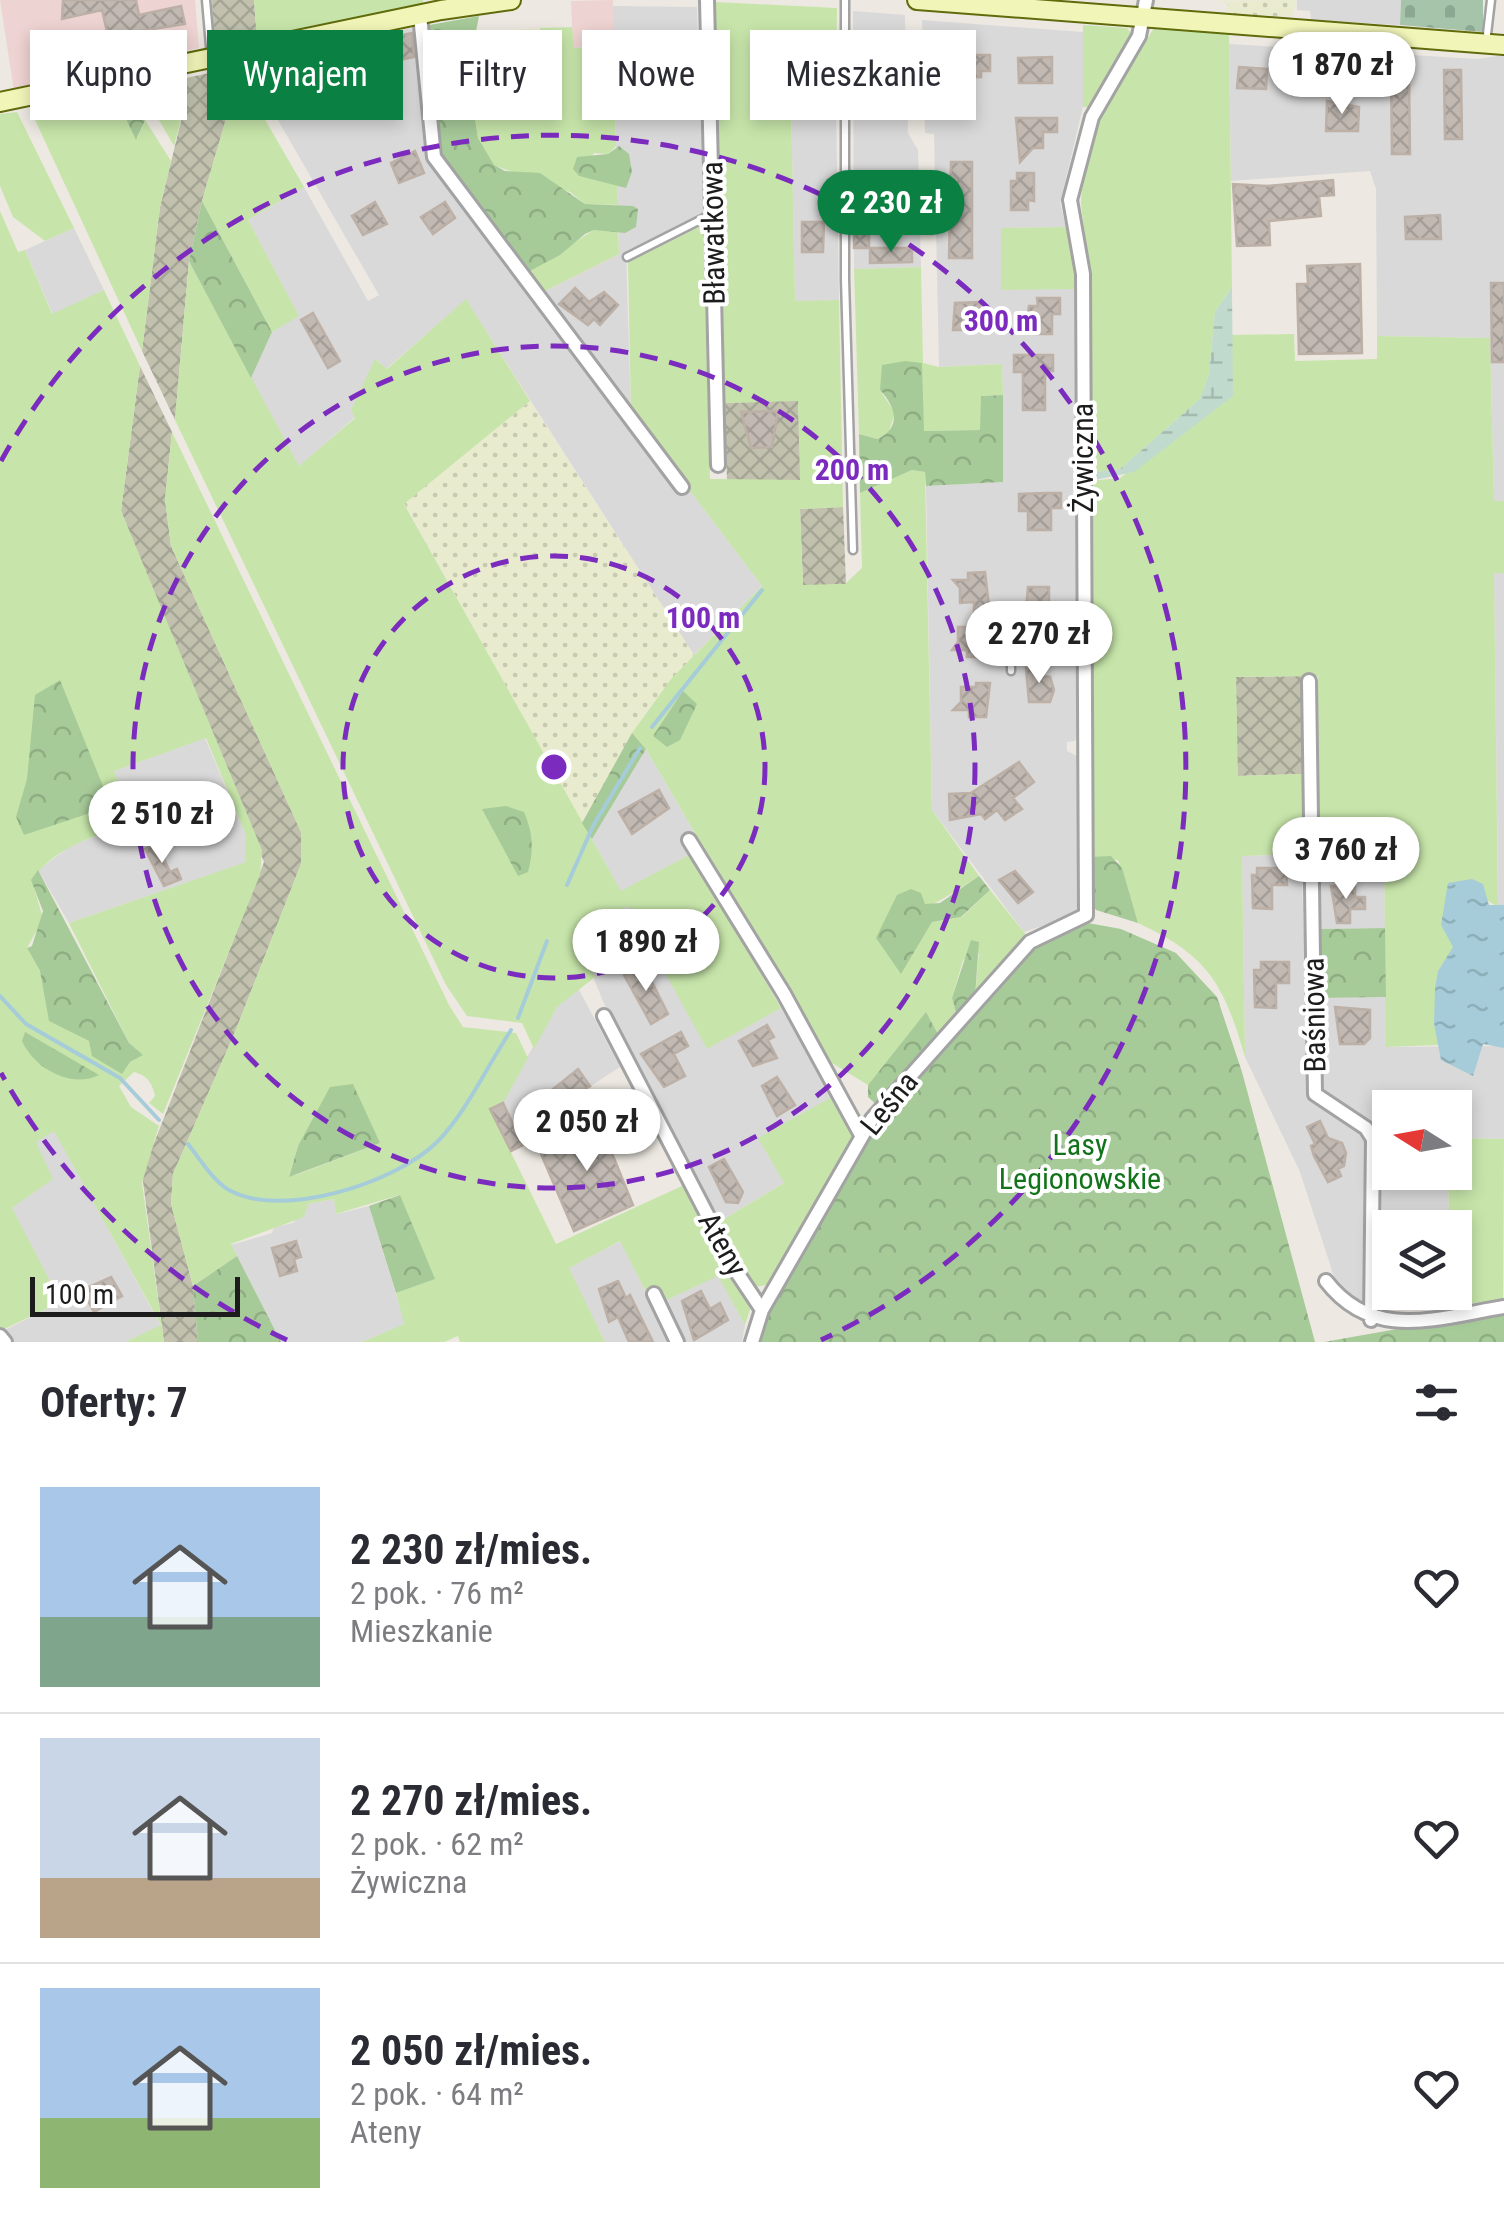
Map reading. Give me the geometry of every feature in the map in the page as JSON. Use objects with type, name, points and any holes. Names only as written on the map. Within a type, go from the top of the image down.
[{"type":"street","points":[[344,30],[512,0]]},
{"type":"street","name":"Bławatkowa","points":[[706,0],[718,465]]},
{"type":"street","points":[[918,0],[1145,9],[1495,44]]},
{"type":"street","name":"Żywiczna","points":[[1086,915],[1083,274],[1070,200],[1092,117],[1139,36],[1145,9]]},
{"type":"street","points":[[420,14],[434,157],[682,487]]},
{"type":"street","points":[[0,102],[207,59]]},
{"type":"street","name":"Baśniowa","points":[[1309,681],[1315,1094],[1366,1128],[1373,1139],[1371,1320]]},
{"type":"street","points":[[688,840],[784,994],[861,1135]]},
{"type":"street","name":"Leśna","points":[[752,1342],[762,1310],[861,1135],[901,1084],[1030,942],[1086,915]]},
{"type":"street","name":"Ateny","points":[[604,1016],[738,1274],[762,1310]]},
{"type":"street","points":[[1326,1280],[1343,1305],[1371,1320],[1399,1324],[1504,1307]]},
{"type":"street","points":[[654,1294],[677,1342]]},
{"type":"street","points":[[0,1336],[5,1342]]},
{"type":"lane","points":[[206,0],[209,30]]},
{"type":"lane","points":[[846,0],[846,279],[854,550]]},
{"type":"lane","points":[[1491,0],[1495,44]]},
{"type":"lane","points":[[627,257],[714,214]]},
{"type":"lane","points":[[1011,615],[1011,670]]},
{"type":"lane","points":[[1011,646],[1084,645]]},
{"type":"shaded area","points":[[0,0],[195,0],[199,48],[187,51],[187,30],[30,30],[30,87],[14,91]]},
{"type":"shaded area","points":[[212,0],[254,0],[256,30],[213,30]]},
{"type":"shaded area","points":[[613,0],[613,30],[582,30],[582,47],[573,48],[571,1]]},
{"type":"shaded area","points":[[1297,0],[1401,0],[1400,25],[1311,20],[1310,11],[1297,10]]},
{"type":"shaded area","points":[[1297,0],[1292,16],[1227,15],[1227,3],[1215,1]]},
{"type":"shaded area","points":[[612,6],[697,7],[698,30],[613,30]]},
{"type":"shaded area","points":[[853,11],[905,15],[905,30],[853,30]]},
{"type":"shaded area","points":[[922,20],[1083,32],[1083,107],[1060,203],[1066,227],[1002,228],[1001,289],[1074,289],[1076,639],[1023,639],[1017,632],[1016,611],[1004,611],[1006,674],[1016,674],[1017,658],[1023,651],[1076,651],[1078,734],[1075,741],[1067,742],[1067,751],[1079,757],[1081,913],[1024,932],[932,810],[926,486],[1003,482],[1003,395],[1002,364],[939,367],[934,134],[925,133],[925,120],[976,120],[976,30],[922,30]]},
{"type":"shaded area","points":[[411,28],[418,34],[428,155],[681,492],[688,488],[762,586],[694,655],[466,300],[386,369],[376,359],[355,417],[299,467],[251,378],[272,332],[298,315],[248,220],[304,187],[368,301],[379,295],[278,120],[403,120],[402,30]]},
{"type":"shaded area","points":[[1229,44],[1478,59],[1504,55],[1504,501],[1494,501],[1490,338],[1377,336],[1376,189],[1370,171],[1231,181]]},
{"type":"shaded area","points":[[207,74],[207,120],[226,120],[189,261],[175,420],[142,351],[160,207],[181,120],[187,120],[187,78]]},
{"type":"shaded area","points":[[615,120],[701,120],[704,214],[626,251],[631,413],[541,293],[619,254]]},
{"type":"shaded area","points":[[791,120],[836,120],[839,300],[795,302]]},
{"type":"shaded area","points":[[853,120],[908,120],[908,133],[918,150],[921,267],[854,269]]},
{"type":"shaded area","points":[[74,228],[104,290],[53,315],[25,250]]},
{"type":"shaded area","points":[[140,366],[172,432],[165,500],[171,546],[301,832],[302,846],[301,864],[235,1032],[173,1174],[171,1204],[193,1286],[198,1342],[164,1342],[142,1174],[264,862],[121,511]]},
{"type":"shaded area","points":[[798,400],[801,480],[727,482],[725,403]]},
{"type":"shaded area","points":[[530,401],[694,655],[645,713],[582,823],[404,503]]},
{"type":"shaded area","points":[[843,507],[846,584],[803,586],[800,509]]},
{"type":"shaded area","points":[[1494,573],[1504,573],[1504,1139],[1472,1138],[1472,1090],[1372,1090],[1372,1125],[1322,1092],[1321,998],[1386,997],[1387,1047],[1500,1046]]},
{"type":"shaded area","points":[[1304,676],[1305,774],[1237,776],[1236,677]]},
{"type":"shaded area","points":[[205,738],[245,833],[247,862],[69,923],[38,870],[72,845],[134,823],[114,771]]},
{"type":"shaded area","points":[[646,749],[696,835],[685,844],[691,854],[621,892],[592,839]]},
{"type":"shaded area","points":[[1301,854],[1310,1098],[1366,1136],[1368,1304],[1338,1289],[1300,1172],[1245,1057],[1242,856]]},
{"type":"shaded area","points":[[1384,854],[1385,928],[1320,929],[1319,855]]},
{"type":"shaded area","points":[[629,905],[707,1048],[781,1008],[834,1096],[784,1183],[717,1223],[623,1049],[575,934]]},
{"type":"shaded area","points":[[578,988],[620,1067],[563,1104],[571,1119],[511,1151],[490,1109],[502,1099],[557,1007]]},
{"type":"shaded area","points":[[54,1130],[161,1326],[125,1342],[12,1342],[1,1332],[60,1302],[11,1208],[35,1142]]},
{"type":"shaded area","points":[[1379,1190],[1448,1190],[1449,1210],[1379,1210]]},
{"type":"shaded area","points":[[334,1199],[337,1214],[369,1206],[405,1324],[362,1342],[281,1342],[231,1245],[293,1223],[308,1204]]},
{"type":"shaded area","points":[[621,1241],[670,1342],[605,1342],[568,1268]]},
{"type":"shaded area","points":[[718,1275],[745,1325],[742,1342],[684,1342],[664,1301]]},
{"type":"green space","points":[[254,0],[423,0],[424,9],[307,30],[256,30]]},
{"type":"green space","points":[[1401,0],[1483,0],[1483,32],[1400,25]]},
{"type":"green space","points":[[715,2],[837,8],[837,30],[750,30],[750,120],[791,120],[795,301],[839,300],[843,507],[800,509],[803,585],[845,584],[862,568],[860,493],[912,470],[925,472],[932,810],[979,876],[877,938],[901,973],[932,922],[962,917],[990,890],[1028,937],[975,996],[979,953],[963,960],[952,998],[957,1017],[939,1036],[926,1013],[868,1085],[827,1060],[646,749],[632,733],[671,679],[762,586],[631,413],[628,262],[703,225],[710,479],[800,480],[798,401],[725,403],[718,120],[730,120],[730,30],[716,30]]},
{"type":"green space","points":[[479,16],[476,30],[424,30],[424,26]]},
{"type":"green space","points":[[1083,25],[1127,28],[1131,33],[1091,107],[1083,107]]},
{"type":"green space","points":[[572,27],[574,48],[582,47],[582,120],[615,120],[616,146],[608,154],[594,153],[579,176],[617,185],[618,205],[585,204],[570,192],[493,165],[478,138],[475,120],[562,120],[562,30],[540,28]]},
{"type":"green space","points":[[1154,28],[1229,34],[1232,287],[1215,312],[1209,374],[1200,399],[1120,469],[1089,473],[1088,262],[1082,177],[1100,115]]},
{"type":"green space","points":[[17,112],[74,228],[45,241],[13,217],[0,186],[0,114]]},
{"type":"green space","points":[[35,120],[128,120],[137,139],[145,120],[171,161],[160,207],[142,351]]},
{"type":"green space","points":[[127,120],[145,120],[136,140]]},
{"type":"green space","points":[[159,120],[181,120],[174,146]]},
{"type":"green space","points":[[226,120],[265,120],[304,187],[248,220],[299,316],[272,332],[202,201]]},
{"type":"green space","points":[[433,120],[475,120],[478,138],[494,165],[505,171],[540,173],[585,204],[633,206],[638,209],[636,227],[625,233],[594,230],[526,273],[436,152]]},
{"type":"green space","points":[[619,146],[629,154],[632,172],[626,188],[579,176],[573,169],[577,157],[608,154]]},
{"type":"green space","points":[[202,201],[272,332],[251,378],[189,261]]},
{"type":"green space","points":[[0,211],[18,252],[25,250],[52,314],[104,290],[140,366],[121,511],[262,850],[260,875],[163,1114],[149,1103],[155,1096],[143,1076],[134,1072],[119,1086],[131,1107],[159,1126],[142,1183],[164,1342],[125,1342],[161,1325],[54,1131],[36,1142],[53,1179],[12,1208],[61,1302],[0,1331]],"holes":[[[206,738],[245,833],[246,862],[69,923],[129,1043],[142,1055],[130,1062],[50,1021],[40,971],[27,948],[43,919],[32,880],[65,850],[135,823],[114,771]]]},
{"type":"green space","points":[[1066,227],[1075,261],[1074,289],[1001,290],[1001,228]]},
{"type":"green space","points":[[594,230],[618,231],[619,254],[541,293],[526,273]]},
{"type":"green space","points":[[189,261],[299,466],[355,418],[351,410],[375,359],[387,369],[466,299],[530,401],[404,504],[621,891],[691,854],[781,1008],[707,1049],[628,906],[575,934],[595,977],[557,1007],[534,1049],[522,1023],[467,1016],[446,985],[175,420]]},
{"type":"green space","points":[[921,267],[923,363],[939,367],[1002,364],[1003,395],[981,396],[981,430],[923,431],[922,364],[880,390],[895,413],[888,434],[876,439],[859,434],[854,269]]},
{"type":"green space","points":[[1232,287],[1233,396],[1134,472],[1089,481],[1089,473],[1120,469],[1200,399],[1209,374],[1215,312]]},
{"type":"green space","points":[[1294,334],[1295,361],[1377,359],[1377,336],[1490,338],[1494,501],[1504,501],[1504,573],[1494,573],[1498,907],[1485,899],[1441,925],[1454,947],[1438,971],[1438,1045],[1386,1047],[1384,841],[1319,841],[1318,676],[1236,677],[1238,776],[1305,774],[1306,854],[1242,856],[1245,1057],[1229,1010],[1210,975],[1182,948],[1138,923],[1118,860],[1089,857],[1089,481],[1120,478],[1232,396],[1232,335]]},
{"type":"green space","points":[[922,363],[924,431],[980,430],[981,396],[1003,395],[1003,482],[926,486],[925,472],[912,470],[860,493],[859,434],[877,439],[893,423],[893,410],[880,390],[882,365]]},
{"type":"green space","points":[[172,432],[449,1005],[463,1027],[516,1033],[528,1058],[503,1103],[490,1110],[556,1244],[684,1185],[751,1306],[745,1325],[718,1276],[664,1301],[657,1286],[646,1292],[620,1241],[569,1268],[605,1342],[460,1342],[458,1336],[444,1342],[362,1342],[404,1324],[396,1293],[434,1279],[399,1195],[336,1214],[334,1199],[308,1204],[304,1217],[231,1244],[237,1256],[193,1286],[171,1204],[173,1174],[235,1032],[301,864],[301,832],[171,546],[165,500]],"holes":[[[380,1143],[289,1176],[298,1146]]]},
{"type":"green space","points":[[60,680],[111,806],[24,835],[16,817],[27,779],[35,695]]},
{"type":"green space","points":[[683,691],[697,704],[680,740],[667,747],[653,736]]},
{"type":"green space","points":[[632,733],[646,749],[592,839],[582,823]]},
{"type":"green space","points":[[506,806],[524,812],[531,834],[528,872],[518,876],[482,809]]},
{"type":"green space","points":[[1111,856],[1122,868],[1138,923],[1096,910],[1089,899],[1089,857]]},
{"type":"green space","points":[[38,870],[129,1043],[143,1055],[130,1062],[122,1074],[92,1056],[89,1041],[49,1021],[40,971],[27,948],[32,946],[43,911],[31,880]]},
{"type":"green space","points":[[979,876],[990,890],[961,917],[932,922],[901,974],[876,938],[897,895],[911,889],[921,893],[925,904],[940,903]]},
{"type":"green space","name":"Lasy Legionowskie","points":[[1088,923],[1121,929],[1176,953],[1217,997],[1242,1072],[1315,1342],[761,1342],[775,1291],[869,1127],[1033,946]]},
{"type":"green space","points":[[1385,928],[1386,997],[1321,998],[1320,929]]},
{"type":"green space","points":[[971,940],[979,942],[975,996],[957,1017],[952,998]]},
{"type":"green space","points":[[926,1012],[939,1036],[878,1106],[868,1097],[868,1085]]},
{"type":"green space","points":[[25,1032],[99,1075],[77,1079],[54,1073],[28,1051],[22,1041]]},
{"type":"green space","points":[[353,1084],[380,1143],[289,1177],[298,1146],[330,1087]]},
{"type":"green space","points":[[834,1096],[857,1135],[773,1284],[754,1287],[717,1223],[784,1183],[758,1138]]},
{"type":"green space","points":[[1472,1138],[1504,1139],[1503,1301],[1472,1303],[1472,1210],[1449,1210],[1448,1190],[1472,1190]]},
{"type":"green space","points":[[400,1195],[435,1279],[396,1293],[369,1206]]},
{"type":"green space","points":[[237,1256],[281,1342],[198,1342],[193,1286]]},
{"type":"green space","points":[[1504,1310],[1504,1342],[1324,1342]]},
{"type":"water","points":[[1472,879],[1483,884],[1489,905],[1504,905],[1504,1048],[1483,1044],[1473,1076],[1441,1060],[1434,1024],[1438,971],[1453,947],[1441,925],[1448,883]]},
{"type":"building","points":[[63,0],[136,0],[139,15],[181,6],[185,24],[146,30],[107,30],[102,10],[62,19]]},
{"type":"building","points":[[412,33],[414,57],[403,59],[403,35]]},
{"type":"building","points":[[976,55],[990,55],[990,71],[981,71],[981,77],[976,77]]},
{"type":"building","points":[[1052,57],[1052,83],[1019,83],[1018,58]]},
{"type":"building","points":[[1239,67],[1267,69],[1266,89],[1237,88]]},
{"type":"building","points":[[1444,70],[1461,70],[1462,139],[1445,139]]},
{"type":"building","points":[[1391,72],[1409,72],[1410,154],[1392,154]]},
{"type":"building","points":[[1327,101],[1359,107],[1358,131],[1326,131]]},
{"type":"building","points":[[1016,118],[1057,118],[1057,132],[1043,132],[1043,148],[1033,148],[1020,162]]},
{"type":"building","points":[[415,151],[424,173],[399,183],[391,163]]},
{"type":"building","points":[[951,162],[972,162],[972,258],[949,258]]},
{"type":"building","points":[[1017,173],[1034,173],[1034,201],[1028,200],[1028,210],[1011,210],[1011,181],[1017,181]]},
{"type":"building","points":[[1333,180],[1334,195],[1319,196],[1321,216],[1269,221],[1270,245],[1237,246],[1233,184],[1267,186]]},
{"type":"building","points":[[375,202],[387,224],[363,235],[352,216]]},
{"type":"building","points":[[445,202],[455,218],[433,234],[421,217]]},
{"type":"building","points":[[854,210],[869,210],[869,248],[854,248]]},
{"type":"building","points":[[1440,215],[1441,239],[1406,239],[1405,217]]},
{"type":"building","points":[[802,222],[824,222],[823,252],[802,252]]},
{"type":"building","points":[[870,248],[912,248],[912,262],[870,263]]},
{"type":"building","points":[[1360,264],[1362,353],[1299,354],[1297,284],[1308,284],[1307,266]]},
{"type":"building","points":[[1491,283],[1504,283],[1504,362],[1492,362]]},
{"type":"building","points":[[575,288],[589,302],[604,292],[618,305],[600,325],[594,319],[588,325],[559,304]]},
{"type":"building","points":[[1037,298],[1060,298],[1060,314],[1052,314],[1052,334],[1036,334],[1036,327],[1026,327],[1029,306],[1038,306]]},
{"type":"building","points":[[980,302],[980,316],[976,316],[972,330],[953,330],[955,303]]},
{"type":"building","points":[[313,313],[340,361],[328,368],[301,320]]},
{"type":"building","points":[[1014,355],[1053,355],[1053,371],[1045,371],[1045,410],[1023,410],[1023,372],[1014,372]]},
{"type":"building","points":[[778,411],[772,447],[751,448],[741,412]]},
{"type":"building","points":[[1061,493],[1061,508],[1051,508],[1051,530],[1028,530],[1028,511],[1019,511],[1019,494]]},
{"type":"building","points":[[985,572],[989,606],[984,657],[967,657],[967,650],[952,650],[958,642],[958,627],[974,627],[974,602],[960,603],[960,588],[953,580],[968,580],[968,573]]},
{"type":"building","points":[[1028,587],[1049,587],[1049,613],[1039,614],[1039,622],[1025,622]]},
{"type":"building","points":[[1026,668],[1040,668],[1040,676],[1050,677],[1054,690],[1050,702],[1029,702]]},
{"type":"building","points":[[976,683],[990,683],[986,717],[969,717],[969,710],[953,710],[961,702],[961,687],[976,687]]},
{"type":"building","points":[[1019,762],[1034,782],[1013,798],[1022,809],[1005,820],[997,810],[985,819],[981,814],[950,820],[949,794],[971,793]]},
{"type":"building","points":[[659,790],[669,808],[632,834],[619,812]]},
{"type":"building","points":[[157,843],[170,872],[177,869],[181,879],[164,886],[145,849]]},
{"type":"building","points":[[1257,868],[1286,868],[1287,885],[1272,885],[1272,909],[1253,908],[1252,875],[1257,875]]},
{"type":"building","points":[[1015,871],[1033,892],[1018,903],[999,880]]},
{"type":"building","points":[[1331,886],[1355,886],[1355,897],[1365,897],[1365,909],[1350,909],[1350,923],[1337,923]]},
{"type":"building","points":[[1261,962],[1289,962],[1289,983],[1276,983],[1276,1008],[1255,1007],[1254,970],[1261,970]]},
{"type":"building","points":[[643,964],[668,1014],[651,1024],[624,975]]},
{"type":"building","points":[[1335,1007],[1370,1010],[1370,1038],[1364,1044],[1340,1044]]},
{"type":"building","points":[[767,1025],[774,1037],[768,1040],[777,1058],[753,1066],[739,1041]]},
{"type":"building","points":[[681,1032],[688,1046],[674,1054],[685,1076],[664,1087],[641,1054]]},
{"type":"building","points":[[578,1069],[590,1086],[555,1106],[547,1094]]},
{"type":"building","points":[[777,1077],[795,1105],[777,1116],[762,1086]]},
{"type":"building","points":[[503,1103],[523,1145],[511,1151],[490,1109]]},
{"type":"building","points":[[597,1121],[602,1133],[617,1127],[623,1140],[609,1146],[633,1205],[574,1231],[538,1147]]},
{"type":"building","points":[[1320,1121],[1328,1138],[1342,1143],[1346,1153],[1344,1166],[1338,1169],[1341,1176],[1328,1182],[1314,1156],[1311,1146],[1315,1144],[1307,1127]]},
{"type":"building","points":[[724,1159],[743,1192],[738,1203],[726,1202],[709,1167]]},
{"type":"building","points":[[296,1241],[301,1257],[294,1259],[297,1271],[280,1276],[272,1248]]},
{"type":"building","points":[[111,1277],[122,1296],[94,1312],[82,1290]]},
{"type":"building","points":[[618,1281],[626,1298],[630,1295],[653,1342],[629,1342],[618,1317],[609,1322],[599,1289]]},
{"type":"building","points":[[701,1291],[710,1309],[720,1303],[728,1320],[694,1340],[682,1301]]},
{"type":"waterway","points":[[652,727],[762,590]]},
{"type":"waterway","points":[[567,885],[593,826],[640,748]]},
{"type":"waterway","points":[[518,1018],[547,941]]},
{"type":"waterway","points":[[0,996],[26,1024],[120,1078],[159,1120]]},
{"type":"waterway","points":[[188,1144],[223,1186],[252,1198],[308,1198],[368,1182],[420,1156],[438,1141],[468,1102],[511,1030]]}]
